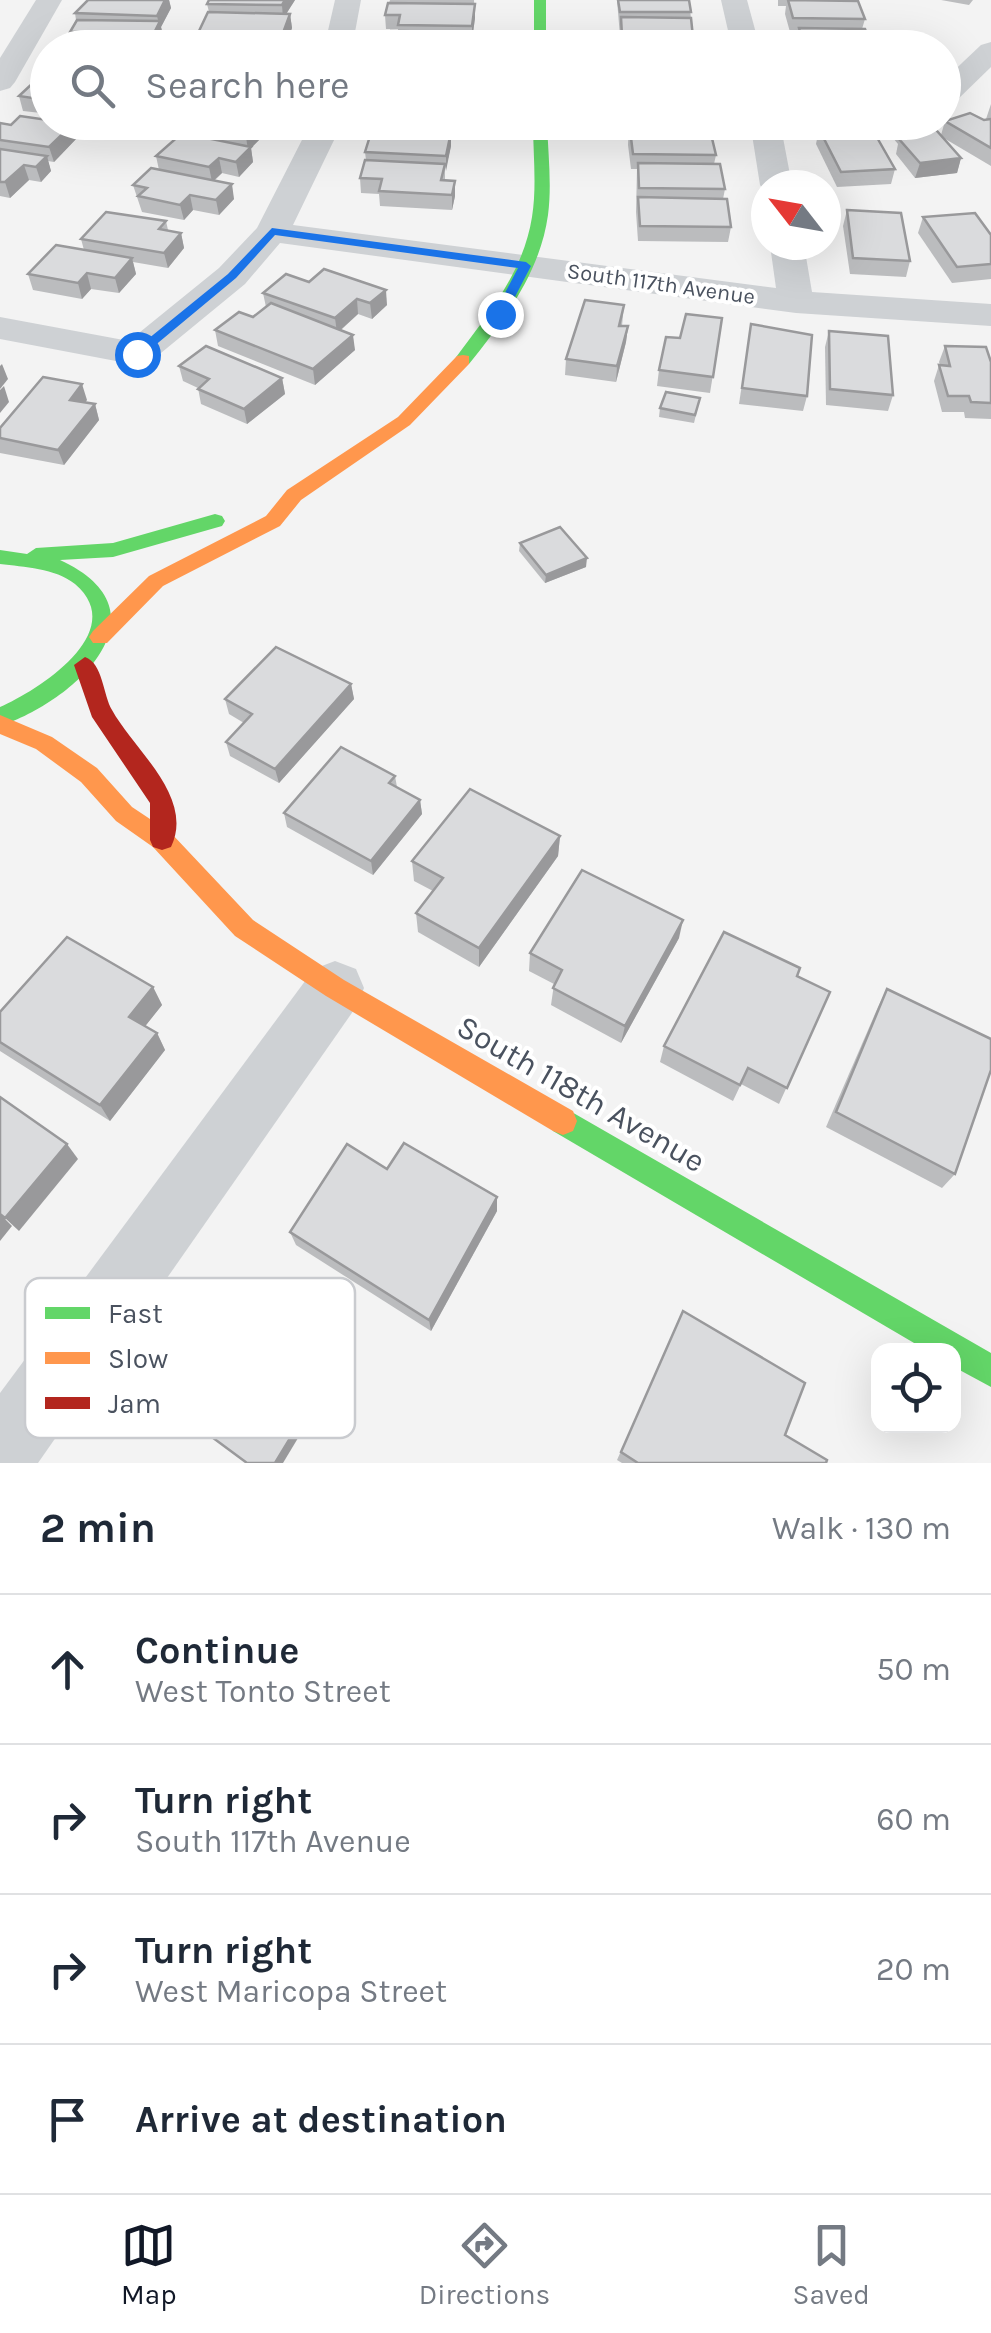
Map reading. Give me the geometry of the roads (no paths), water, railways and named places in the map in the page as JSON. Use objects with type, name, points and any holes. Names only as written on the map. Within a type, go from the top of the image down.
[{"type":"street","points":[[32,30],[50,0]]},
{"type":"street","points":[[342,30],[348,0]]},
{"type":"street","points":[[540,0],[540,30]]},
{"type":"street","points":[[734,0],[742,30]]},
{"type":"street","points":[[0,82],[30,33]]},
{"type":"street","points":[[961,80],[991,51]]},
{"type":"street","points":[[0,328],[137,354],[232,276],[272,232],[318,140]]},
{"type":"street","points":[[0,720],[60,689],[85,664],[100,637],[156,581],[273,521],[294,495],[404,421],[450,376],[500,314],[526,266],[540,217],[540,140]]},
{"type":"street","points":[[768,140],[773,170]]},
{"type":"street","name":"South 117th Avenue","points":[[272,232],[796,302],[991,315]]},
{"type":"street","points":[[790,260],[796,302]]},
{"type":"street","points":[[11,557],[130,547],[188,532],[246,508],[294,495]]},
{"type":"street","points":[[11,557],[52,561],[76,572],[94,590],[102,612],[100,637]]},
{"type":"street","points":[[85,664],[100,711],[162,802],[162,840]]},
{"type":"street","name":"South 118th Avenue","points":[[0,720],[66,757],[89,775],[124,814],[162,840],[244,928],[336,988],[991,1372]]},
{"type":"street","points":[[127,1278],[336,988]]},
{"type":"street","points":[[0,1454],[25,1419]]}]
